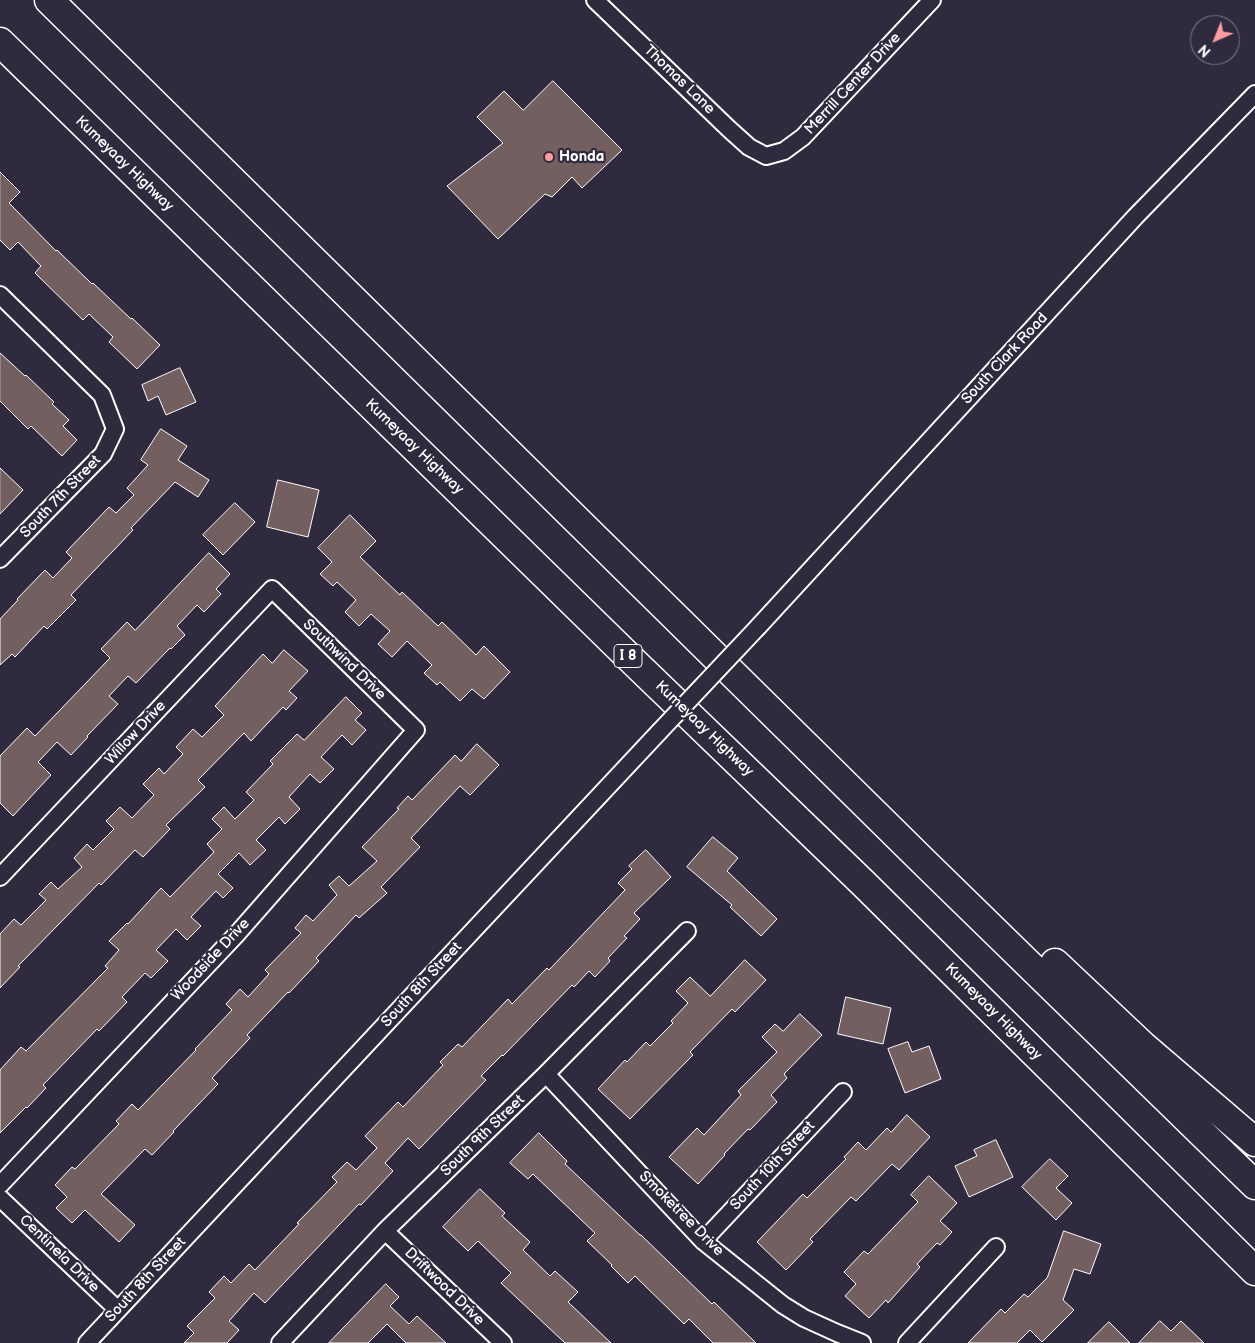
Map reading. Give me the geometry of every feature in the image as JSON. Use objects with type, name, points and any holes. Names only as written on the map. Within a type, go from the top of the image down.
[{"type":"highway","points":[[49,0],[931,869],[1255,1185]]},
{"type":"highway","name":"Kumeyaay Highway","points":[[0,42],[644,672],[862,882],[1255,1272]]},
{"type":"highway","points":[[931,869],[990,901],[1142,1044],[1255,1142]]},
{"type":"street","name":"Thomas Lane","points":[[595,0],[729,129],[749,146],[766,156]]},
{"type":"street","name":"Merrill Center Drive","points":[[766,156],[784,151],[803,137],[932,0]]},
{"type":"street","name":"South Clark Road","points":[[758,626],[1136,216],[1255,94]]},
{"type":"street","name":"South 7th Street","points":[[0,295],[102,394],[115,429],[103,454],[0,559]]},
{"type":"street","name":"Southwind Drive","points":[[272,589],[416,730]]},
{"type":"street","name":"Willow Drive","points":[[3,869],[272,589]]},
{"type":"street","name":"South 8th Street","points":[[87,1343],[758,626]]},
{"type":"street","name":"Woodside Drive","points":[[0,1185],[236,935],[416,730]]},
{"type":"street","name":"South 9th Street","points":[[280,1343],[386,1230],[546,1074],[687,931]]},
{"type":"street","name":"Smoketree Drive","points":[[546,1074],[703,1240],[783,1305],[804,1318],[862,1343]]},
{"type":"street","name":"South 10th Street","points":[[703,1240],[844,1092]]},
{"type":"street","name":"Centinela Drive","points":[[0,1198],[118,1310]]},
{"type":"street","name":"Driftwood Drive","points":[[386,1230],[503,1343]]},
{"type":"street","points":[[907,1343],[996,1247]]},
{"type":"building","name":"Honda","points":[[553,81],[622,150],[582,188],[572,177],[552,197],[545,194],[498,239],[447,186],[503,143],[477,117],[504,91],[523,110]]},
{"type":"building","points":[[0,172],[20,192],[9,203],[56,251],[160,345],[137,369],[109,342],[113,337],[89,314],[83,320],[35,273],[41,266],[18,242],[10,250],[0,240]]},
{"type":"building","points":[[0,353],[54,402],[52,404],[69,420],[63,426],[77,440],[62,456],[31,426],[28,429],[0,401]]},
{"type":"building","points":[[180,368],[196,402],[166,415],[158,396],[148,401],[142,385]]},
{"type":"building","points":[[161,429],[187,446],[178,460],[209,480],[198,497],[175,482],[131,528],[133,530],[71,595],[76,600],[47,629],[44,626],[15,657],[12,654],[0,665],[0,619],[45,570],[53,578],[72,558],[66,552],[109,507],[116,513],[134,495],[127,488],[148,465],[141,460]]},
{"type":"building","points":[[0,468],[23,490],[0,514]]},
{"type":"building","points":[[278,480],[319,490],[308,537],[267,527]]},
{"type":"building","points":[[235,503],[255,522],[223,555],[203,535]]},
{"type":"building","points":[[350,515],[376,541],[360,557],[400,595],[402,592],[438,626],[442,622],[476,655],[484,646],[510,672],[484,699],[472,689],[460,701],[440,682],[437,685],[424,673],[432,665],[407,641],[392,657],[378,644],[390,631],[371,614],[359,626],[345,612],[356,600],[337,582],[333,586],[320,574],[332,562],[318,548]]},
{"type":"building","points":[[209,553],[230,574],[216,589],[221,594],[204,612],[197,605],[177,626],[185,635],[136,683],[128,676],[109,696],[118,704],[71,755],[57,742],[38,762],[51,775],[13,816],[0,803],[0,756],[27,728],[35,736],[110,658],[101,649],[127,622],[135,630]]},
{"type":"building","points":[[284,650],[308,671],[289,691],[297,698],[286,710],[283,707],[251,741],[244,733],[198,780],[205,787],[166,825],[170,829],[143,857],[135,850],[101,885],[99,883],[18,966],[20,967],[0,988],[0,934],[14,919],[21,925],[46,900],[39,894],[51,882],[58,889],[82,867],[74,858],[87,844],[93,850],[114,829],[106,821],[120,807],[132,818],[154,795],[143,784],[159,768],[164,774],[183,754],[176,747],[193,729],[202,737],[224,715],[215,706],[263,654],[272,663]]},
{"type":"building","points":[[346,697],[362,713],[355,720],[366,730],[352,745],[342,735],[321,757],[334,769],[320,783],[310,774],[289,797],[300,809],[285,824],[279,817],[256,840],[266,850],[250,865],[239,853],[218,874],[233,888],[223,898],[216,891],[191,917],[201,926],[187,940],[176,929],[156,950],[168,961],[151,978],[145,973],[122,997],[127,1002],[99,1031],[97,1029],[43,1085],[46,1088],[0,1133],[0,1070],[21,1047],[26,1051],[108,968],[105,966],[119,950],[109,941],[128,924],[161,888],[170,897],[214,852],[207,844],[222,829],[212,819],[224,807],[235,819],[254,800],[246,792],[273,764],[270,761],[297,734],[304,740]]},
{"type":"building","points":[[477,744],[499,765],[470,795],[460,786],[411,838],[420,847],[381,887],[387,893],[359,918],[356,915],[316,958],[319,961],[247,1035],[250,1038],[212,1078],[218,1084],[174,1132],[152,1155],[145,1149],[101,1194],[135,1225],[119,1242],[85,1210],[72,1223],[56,1208],[67,1197],[55,1185],[72,1167],[75,1169],[119,1124],[116,1121],[132,1104],[138,1110],[196,1050],[232,1010],[226,1004],[240,989],[248,997],[269,974],[265,970],[301,933],[295,928],[306,915],[313,921],[337,895],[329,885],[339,876],[349,886],[377,861],[362,847],[399,809],[397,808],[408,796],[412,800],[455,755],[461,761]]},
{"type":"building","points":[[713,837],[738,858],[727,871],[777,919],[761,936],[730,907],[732,905],[687,867]]},
{"type":"building","points":[[646,850],[671,877],[634,913],[640,919],[624,936],[627,938],[608,958],[610,961],[595,977],[589,971],[574,987],[572,985],[481,1076],[486,1080],[419,1149],[408,1138],[385,1163],[393,1171],[361,1205],[359,1204],[265,1303],[254,1293],[229,1321],[239,1330],[227,1343],[184,1343],[194,1333],[187,1326],[215,1298],[209,1292],[224,1276],[231,1283],[249,1264],[255,1270],[337,1182],[332,1177],[347,1162],[356,1170],[377,1148],[365,1136],[398,1102],[403,1107],[443,1065],[440,1062],[458,1044],[462,1047],[508,999],[512,1004],[547,968],[549,970],[625,890],[618,883],[632,869],[629,866]]},
{"type":"building","points":[[745,960],[766,980],[735,1012],[732,1009],[690,1052],[693,1055],[630,1119],[598,1089],[625,1060],[627,1062],[646,1042],[650,1046],[673,1023],[671,1021],[688,1003],[676,991],[690,977],[710,996]]},
{"type":"building","points":[[846,997],[891,1008],[883,1044],[838,1034]]},
{"type":"building","points":[[800,1014],[822,1035],[784,1074],[787,1078],[771,1095],[777,1102],[750,1130],[748,1129],[698,1184],[669,1157],[697,1128],[704,1135],[741,1095],[738,1091],[777,1052],[762,1037],[775,1024],[783,1031]]},
{"type":"building","points":[[908,1042],[912,1052],[929,1046],[941,1079],[905,1093],[888,1049]]},
{"type":"building","points":[[907,1115],[930,1137],[899,1170],[892,1164],[856,1201],[851,1197],[810,1239],[813,1242],[786,1270],[757,1242],[803,1194],[807,1198],[846,1159],[844,1157],[858,1142],[866,1150],[887,1128],[891,1132]]},
{"type":"building","points":[[539,1133],[567,1161],[565,1164],[712,1304],[714,1302],[756,1343],[713,1343],[689,1319],[684,1324],[635,1276],[628,1283],[587,1241],[595,1233],[533,1174],[528,1179],[510,1163]]},
{"type":"building","points":[[996,1140],[1013,1177],[969,1197],[955,1166],[977,1156],[974,1150]]},
{"type":"building","points":[[1050,1159],[1068,1176],[1056,1188],[1072,1203],[1056,1220],[1022,1187]]},
{"type":"building","points":[[929,1176],[957,1203],[940,1221],[952,1232],[940,1245],[937,1243],[917,1264],[920,1267],[888,1303],[886,1300],[869,1318],[845,1296],[856,1284],[844,1272],[864,1251],[868,1254],[918,1202],[911,1195]]},
{"type":"building","points":[[480,1189],[505,1213],[502,1216],[530,1242],[523,1250],[550,1276],[555,1271],[578,1292],[568,1302],[611,1343],[565,1343],[501,1283],[511,1273],[478,1241],[468,1251],[443,1227]]},
{"type":"building","points":[[1064,1231],[1101,1244],[1090,1274],[1074,1269],[1063,1300],[1074,1310],[1042,1342],[1030,1330],[1017,1343],[968,1343],[1001,1309],[1005,1313],[1024,1294],[1028,1297],[1047,1278]]},
{"type":"building","points":[[386,1284],[399,1297],[390,1306],[409,1324],[417,1316],[446,1343],[406,1343],[387,1324],[368,1343],[329,1343]]},
{"type":"building","points":[[1160,1321],[1171,1331],[1181,1321],[1204,1343],[1139,1343]]},
{"type":"building","points":[[1109,1322],[1130,1343],[1088,1343]]},
{"type":"place","name":"Honda","points":[[549,157]]}]
